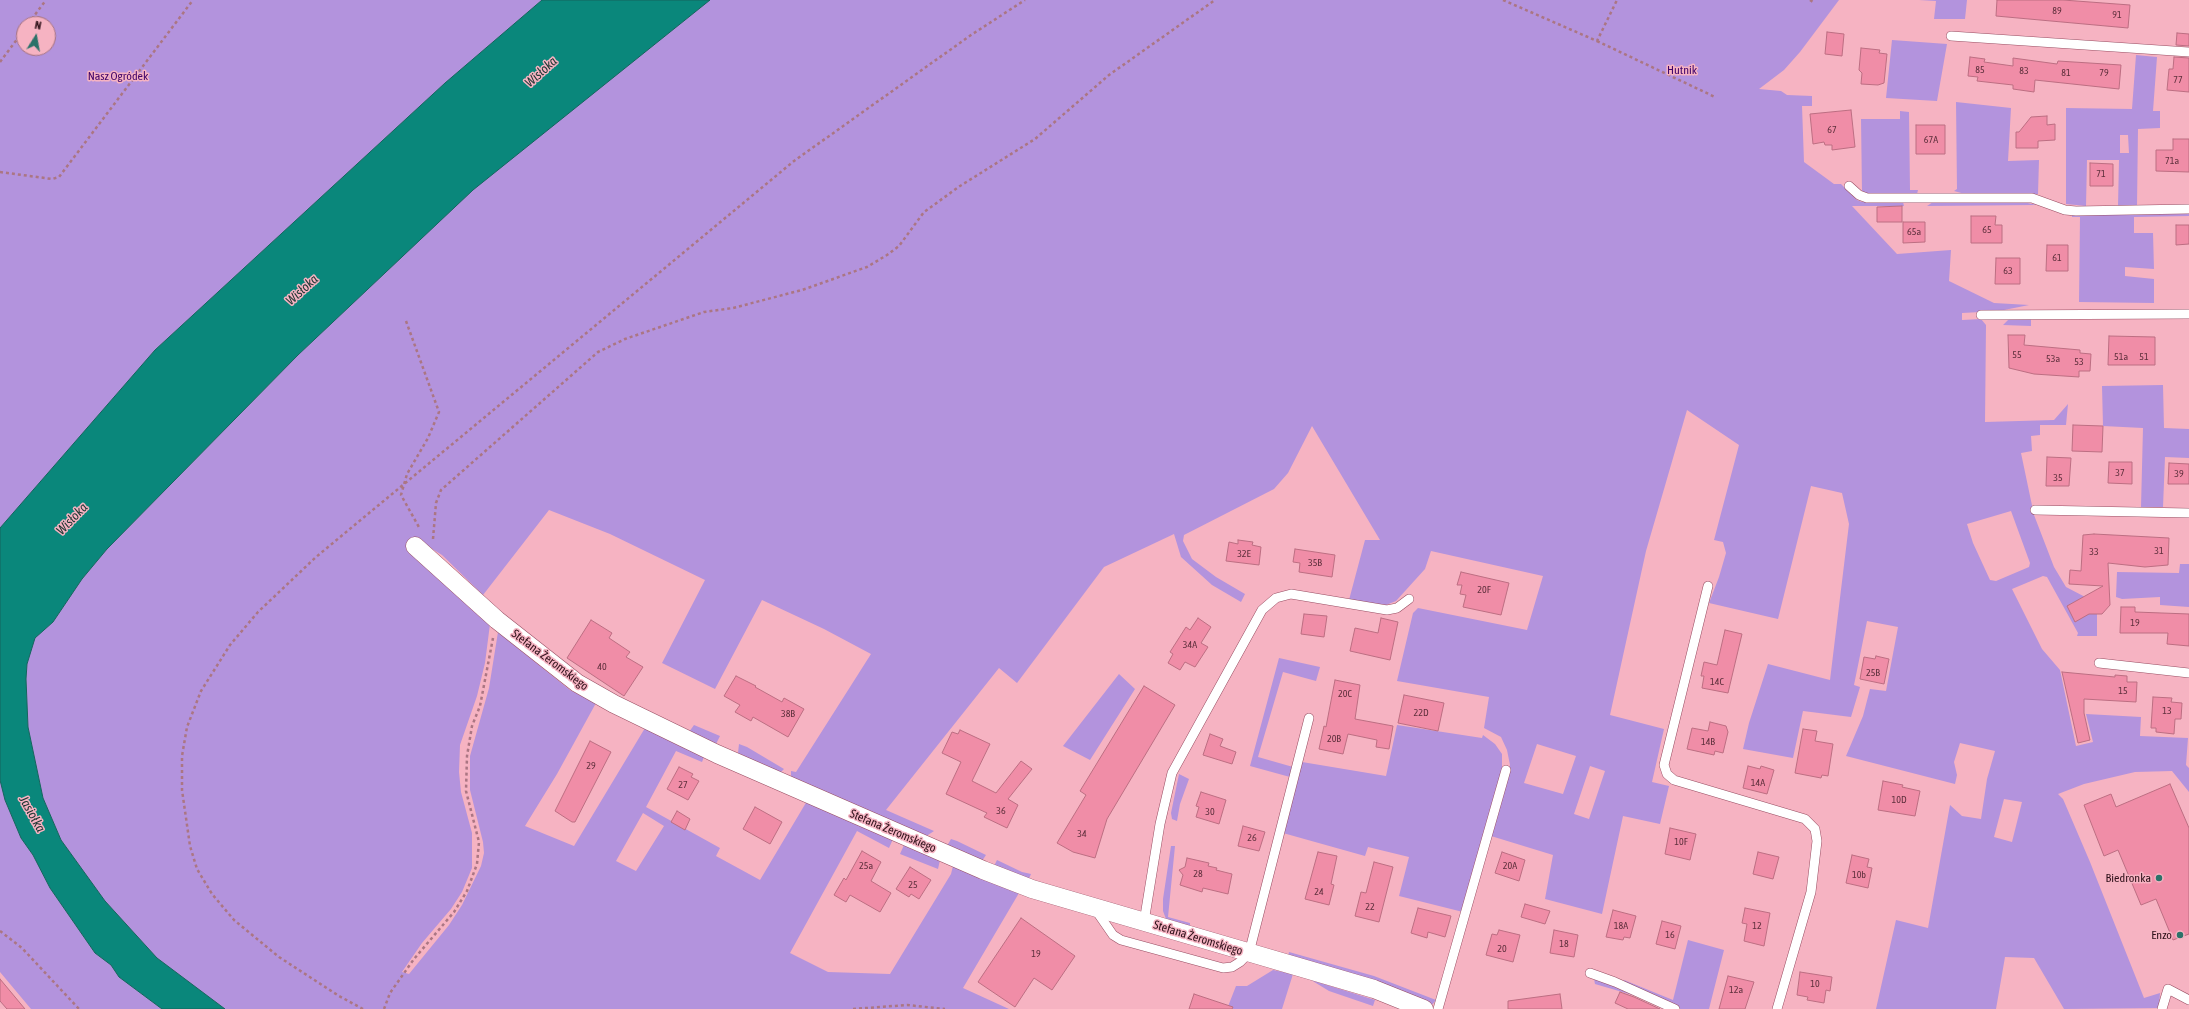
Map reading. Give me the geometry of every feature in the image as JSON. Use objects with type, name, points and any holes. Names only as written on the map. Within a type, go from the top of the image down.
[{"type":"street","name":"Stefana Żeromskiego","points":[[418,539],[430,559],[497,620],[545,659],[584,687],[717,754],[996,876],[1095,909],[1374,989],[1424,1009]]},
{"type":"lane","points":[[1951,36],[2189,52]]},
{"type":"lane","points":[[1849,186],[1859,195],[1867,198],[2026,198],[2036,199],[2065,210],[2076,211],[2189,209]]},
{"type":"lane","points":[[1981,315],[2189,314]]},
{"type":"lane","points":[[2035,510],[2189,513]]},
{"type":"lane","points":[[1708,586],[1664,759],[1664,770],[1670,778],[1674,780],[1805,819],[1815,829],[1817,841],[1811,892],[1777,1009]]},
{"type":"lane","points":[[1144,922],[1160,824],[1172,773],[1262,610],[1276,598],[1291,594],[1387,610],[1397,608],[1409,599]]},
{"type":"lane","points":[[2099,663],[2189,673]]},
{"type":"lane","points":[[1095,909],[1113,935],[1121,940],[1224,968],[1236,965],[1249,953],[1310,718]]},
{"type":"lane","points":[[1438,1009],[1506,770]]},
{"type":"lane","points":[[1590,973],[1615,982],[1675,1009]]},
{"type":"lane","points":[[2162,1009],[2168,989],[2189,1000]]},
{"type":"path","points":[[34,16],[46,0]]},
{"type":"path","points":[[0,172],[52,179],[59,177],[193,0]]},
{"type":"path","points":[[363,1009],[339,996],[279,957],[234,920],[212,894],[197,869],[190,846],[182,790],[182,756],[187,727],[201,691],[230,645],[258,612],[311,562],[794,161],[971,35],[1025,0]]},
{"type":"path","points":[[430,559],[436,503],[441,490],[598,352],[625,339],[704,312],[733,308],[802,290],[867,267],[899,246],[924,212],[965,182],[1035,139],[1109,75],[1215,0]]},
{"type":"path","points":[[1503,0],[1597,40],[1715,97]]},
{"type":"path","points":[[1597,40],[1616,0]]},
{"type":"path","points":[[0,62],[16,41]]},
{"type":"path","points":[[406,321],[439,412],[428,438],[417,455],[404,484],[401,499],[418,539]]},
{"type":"path","points":[[384,1009],[390,993],[414,959],[454,912],[466,891],[477,864],[479,842],[466,791],[467,756],[472,726],[480,706],[497,620]]},
{"type":"path","points":[[0,931],[22,948],[79,1009]]},
{"type":"path","points":[[853,1009],[907,1006],[945,1009]]},
{"type":"green space","name":"Nasz Ogródek","points":[[0,0],[542,0],[445,83],[155,350],[0,528]]},
{"type":"green space","name":"Hutnik","points":[[710,0],[1839,0],[1800,52],[1784,70],[1759,89],[1781,91],[1787,95],[1812,96],[1812,106],[1802,106],[1804,162],[1834,184],[1841,184],[1857,200],[1862,202],[1903,202],[1904,206],[1852,206],[1897,254],[1951,250],[1949,281],[1994,303],[2029,305],[1999,311],[1962,313],[1962,320],[1981,319],[1986,325],[1985,422],[2054,420],[2068,404],[2066,425],[2040,425],[2040,435],[2031,436],[2032,451],[2021,453],[2034,515],[2054,567],[2066,587],[2089,599],[2097,609],[2097,636],[2077,636],[2078,633],[2047,577],[2043,576],[2012,589],[2042,649],[2060,670],[2076,746],[2093,742],[2086,714],[2141,717],[2140,736],[2188,738],[2186,765],[2189,768],[2189,792],[2172,771],[2135,772],[2084,784],[2058,794],[2063,799],[2090,862],[2144,998],[2160,993],[2159,1008],[2064,1009],[2034,958],[2005,957],[1996,1009],[1876,1009],[1896,920],[1928,928],[1950,805],[1962,816],[1981,819],[1987,779],[1995,751],[1960,743],[1954,762],[1957,775],[1955,784],[1846,756],[1863,716],[1870,689],[1886,691],[1898,627],[1867,621],[1854,685],[1860,687],[1851,717],[1803,711],[1793,758],[1743,749],[1749,723],[1768,664],[1830,680],[1849,524],[1842,493],[1811,486],[1778,619],[1709,603],[1726,553],[1723,542],[1714,540],[1739,445],[1687,410],[1646,551],[1610,715],[1664,729],[1652,782],[1669,786],[1660,824],[1623,816],[1602,914],[1545,899],[1553,855],[1491,836],[1510,765],[1507,750],[1501,737],[1484,728],[1489,697],[1397,681],[1413,613],[1418,608],[1527,630],[1543,576],[1431,551],[1425,569],[1396,601],[1386,605],[1349,600],[1365,540],[1380,540],[1312,426],[1288,473],[1274,489],[1184,535],[1183,541],[1192,559],[1216,577],[1245,594],[1241,602],[1212,585],[1181,557],[1174,534],[1104,567],[1017,683],[999,668],[886,810],[934,831],[925,837],[791,777],[791,771],[796,772],[871,654],[824,629],[762,600],[715,689],[662,663],[705,580],[610,534],[549,510],[483,595],[442,555],[416,539],[416,554],[471,609],[490,624],[485,663],[477,696],[460,745],[459,772],[461,792],[472,833],[472,868],[462,892],[451,909],[422,943],[402,972],[409,974],[449,925],[462,905],[481,866],[484,853],[483,842],[470,790],[470,756],[489,688],[498,632],[570,690],[596,703],[557,774],[525,826],[574,846],[645,728],[704,757],[702,762],[676,751],[646,807],[720,848],[716,856],[760,880],[807,801],[893,839],[889,848],[857,831],[790,953],[828,972],[890,974],[951,874],[953,866],[1019,893],[963,988],[1009,1009],[225,1009],[157,958],[105,901],[61,840],[43,798],[28,727],[26,679],[27,664],[35,637],[53,622],[82,579],[107,549],[298,355],[473,189]],"holes":[[[2011,511],[2030,563],[2029,567],[1996,581],[1990,580],[1973,543],[1967,524]],[[1537,744],[1576,756],[1563,794],[1524,783]],[[1590,766],[1605,771],[1589,819],[1574,814]],[[2004,799],[2022,802],[2012,842],[1994,837]],[[643,813],[664,826],[636,871],[616,861]]]},
{"type":"green space","points":[[1919,0],[1967,0],[1965,19],[1934,19],[1936,1]]},
{"type":"green space","points":[[1892,40],[1947,44],[1937,101],[1886,98]]},
{"type":"green space","points":[[2136,55],[2157,57],[2153,111],[2160,111],[2160,128],[2138,129],[2137,206],[2118,206],[2119,160],[2087,160],[2086,206],[2066,204],[2066,108],[2132,109]],"holes":[[[2120,135],[2128,135],[2129,153],[2120,153]]]},
{"type":"green space","points":[[1956,102],[2011,108],[2008,161],[2039,160],[2038,194],[1965,194],[1954,191],[1957,189]]},
{"type":"green space","points":[[1900,111],[1909,112],[1910,190],[1918,190],[1917,194],[1871,194],[1862,192],[1861,119],[1900,119]]},
{"type":"green space","points":[[2018,201],[2037,205],[1927,206],[1933,202]]},
{"type":"green space","points":[[2189,214],[2189,216],[2134,217],[2134,233],[2153,233],[2154,269],[2125,267],[2125,276],[2154,279],[2154,303],[2079,302],[2080,217],[2072,217],[2072,215]]},
{"type":"green space","points":[[2031,317],[2031,326],[2003,325],[2009,319]]},
{"type":"green space","points":[[2163,385],[2164,428],[2189,429],[2189,458],[2165,457],[2163,507],[2141,507],[2143,428],[2103,426],[2102,386]]},
{"type":"green space","points":[[2180,564],[2189,564],[2189,607],[2160,605],[2160,597],[2122,599],[2116,597],[2117,572],[2179,573]]},
{"type":"green space","points":[[1279,658],[1320,667],[1316,681],[1283,672],[1258,757],[1293,767],[1290,777],[1250,766]]},
{"type":"green space","points":[[1119,674],[1135,689],[1090,760],[1063,746]]},
{"type":"green space","points":[[694,725],[720,736],[716,744],[689,732]]},
{"type":"green space","points":[[1397,725],[1482,738],[1483,735],[1495,744],[1502,754],[1502,772],[1463,912],[1399,896],[1409,857],[1368,847],[1365,856],[1283,833],[1302,762],[1386,776]]},
{"type":"green space","points":[[739,744],[747,747],[784,769],[780,773],[738,753]]},
{"type":"green space","points":[[1179,774],[1189,779],[1180,804],[1177,821],[1172,819],[1171,813]]},
{"type":"green space","points":[[0,780],[5,800],[21,838],[33,855],[50,888],[95,953],[111,965],[119,977],[162,1009],[31,1009],[0,972]]},
{"type":"green space","points":[[951,839],[986,855],[982,861],[947,846]]},
{"type":"green space","points":[[904,845],[940,860],[938,869],[900,854]]},
{"type":"green space","points":[[1171,846],[1175,846],[1168,917],[1190,923],[1190,928],[1166,919],[1163,911],[1163,899]]},
{"type":"green space","points":[[997,860],[1022,872],[1031,874],[1028,881],[994,866]]},
{"type":"green space","points":[[1688,940],[1724,950],[1709,1009],[1680,1009],[1623,982],[1624,980],[1673,1000]]},
{"type":"green space","points":[[1289,952],[1374,976],[1436,1000],[1431,1006],[1288,957]]},
{"type":"green space","points":[[1273,970],[1293,974],[1282,1009],[1227,1009],[1236,986],[1247,986]]},
{"type":"green space","points":[[1594,979],[1637,995],[1666,1009],[1636,996],[1595,984]]},
{"type":"green space","points":[[1311,980],[1375,1000],[1373,1006],[1329,991]]},
{"type":"water","points":[[542,0],[710,0],[473,190],[298,355],[107,549],[82,579],[53,622],[35,638],[27,664],[26,679],[28,727],[43,798],[61,840],[105,901],[157,958],[225,1009],[162,1009],[119,977],[111,965],[95,953],[50,888],[33,855],[21,838],[5,800],[0,780],[0,528],[155,350],[445,83]]},
{"type":"building","points":[[1997,0],[2063,0],[2130,5],[2128,28],[1996,16]]},
{"type":"building","points":[[1827,32],[1844,34],[1842,56],[1825,54]]},
{"type":"building","points":[[2177,33],[2189,34],[2189,46],[2176,45]]},
{"type":"building","points":[[1861,48],[1880,50],[1879,53],[1887,54],[1884,83],[1878,85],[1861,84],[1862,73],[1859,70]]},
{"type":"building","points":[[1970,57],[1985,59],[1984,62],[2013,66],[2013,58],[2057,64],[2058,61],[2121,65],[2119,89],[2035,80],[2034,92],[2013,89],[2013,85],[1977,81],[1978,77],[1968,76]]},
{"type":"building","points":[[2174,57],[2189,58],[2189,92],[2167,90],[2169,69],[2173,69]]},
{"type":"building","points":[[1851,110],[1855,147],[1832,150],[1832,145],[1825,145],[1824,142],[1813,144],[1810,114]]},
{"type":"building","points":[[2047,116],[2047,125],[2055,124],[2055,140],[2038,141],[2038,148],[2016,148],[2016,132],[2019,132],[2031,117]]},
{"type":"building","points":[[1916,125],[1945,125],[1945,154],[1916,154]]},
{"type":"building","points":[[2173,139],[2189,139],[2189,172],[2156,171],[2156,150],[2173,150]]},
{"type":"building","points":[[2090,163],[2113,164],[2113,186],[2090,186]]},
{"type":"building","points":[[1902,206],[1902,222],[1877,222],[1877,207]]},
{"type":"building","points":[[1971,216],[1996,216],[1995,225],[2002,225],[2002,243],[1971,243]]},
{"type":"building","points":[[1903,222],[1925,222],[1925,242],[1903,243]]},
{"type":"building","points":[[2176,225],[2189,225],[2189,244],[2176,245]]},
{"type":"building","points":[[2047,245],[2068,245],[2068,271],[2046,271]]},
{"type":"building","points":[[1996,258],[2020,258],[2020,284],[1995,284]]},
{"type":"building","points":[[2008,335],[2025,335],[2024,345],[2080,350],[2080,353],[2091,354],[2090,371],[2079,371],[2079,377],[2034,374],[2009,368]]},
{"type":"building","points":[[2109,336],[2155,337],[2155,365],[2108,365]]},
{"type":"building","points":[[2073,425],[2103,426],[2102,452],[2072,451]]},
{"type":"building","points":[[2047,457],[2071,458],[2069,486],[2046,486]]},
{"type":"building","points":[[2109,462],[2132,462],[2132,484],[2108,483]]},
{"type":"building","points":[[2169,463],[2189,464],[2189,484],[2168,484]]},
{"type":"building","points":[[2094,534],[2169,538],[2168,565],[2145,567],[2108,563],[2110,605],[2102,614],[2089,614],[2075,622],[2067,606],[2103,586],[2069,584],[2070,570],[2081,571],[2083,535]]},
{"type":"building","points":[[1238,540],[1253,542],[1252,545],[1261,547],[1259,565],[1226,561],[1229,542],[1238,544]]},
{"type":"building","points":[[1295,549],[1335,555],[1332,577],[1299,572],[1300,563],[1293,562]]},
{"type":"building","points":[[1461,572],[1509,583],[1501,615],[1463,607],[1466,595],[1460,594],[1462,585],[1457,585]]},
{"type":"building","points":[[2121,607],[2135,607],[2135,612],[2189,614],[2189,646],[2167,644],[2168,633],[2120,633]]},
{"type":"building","points":[[1304,614],[1327,616],[1324,637],[1301,634]]},
{"type":"building","points":[[1198,618],[1211,627],[1201,643],[1208,647],[1195,667],[1185,662],[1180,670],[1168,663],[1173,654],[1170,652],[1186,627],[1190,630]]},
{"type":"building","points":[[1381,618],[1398,622],[1390,660],[1350,651],[1355,628],[1378,633]]},
{"type":"building","points":[[591,620],[612,633],[609,638],[630,652],[626,657],[643,667],[624,696],[567,658]]},
{"type":"building","points":[[1725,630],[1742,634],[1728,693],[1702,688],[1704,676],[1701,676],[1704,662],[1717,665]]},
{"type":"building","points":[[1876,656],[1889,659],[1884,684],[1860,679],[1864,657],[1875,659]]},
{"type":"building","points":[[2062,672],[2115,677],[2115,675],[2127,676],[2127,682],[2137,682],[2136,702],[2084,699],[2084,713],[2090,740],[2078,743]]},
{"type":"building","points":[[736,676],[782,702],[784,698],[804,709],[788,737],[753,717],[751,721],[735,712],[740,705],[724,696]]},
{"type":"building","points":[[1335,680],[1360,685],[1355,719],[1393,726],[1389,749],[1376,747],[1377,740],[1348,734],[1343,754],[1319,749],[1324,726],[1326,727]]},
{"type":"building","points":[[1144,686],[1175,705],[1107,819],[1095,858],[1073,852],[1057,843],[1086,795],[1080,791]]},
{"type":"building","points":[[1404,695],[1444,703],[1438,731],[1398,723]]},
{"type":"building","points":[[2153,697],[2172,698],[2171,702],[2182,703],[2181,719],[2175,719],[2174,734],[2156,732],[2156,728],[2151,728]]},
{"type":"building","points":[[1710,722],[1726,726],[1728,732],[1723,753],[1715,751],[1714,755],[1687,749],[1692,728],[1708,731]]},
{"type":"building","points":[[1803,729],[1817,731],[1815,741],[1833,744],[1828,776],[1822,775],[1821,778],[1795,773]]},
{"type":"building","points":[[960,730],[990,744],[972,781],[996,793],[1021,761],[1032,769],[1008,799],[1018,805],[1007,828],[984,817],[987,813],[946,794],[961,762],[942,753],[952,732],[958,734]]},
{"type":"building","points":[[1210,734],[1223,739],[1220,746],[1236,752],[1232,764],[1203,755]]},
{"type":"building","points":[[590,741],[611,752],[575,822],[572,822],[555,811]]},
{"type":"building","points":[[1748,766],[1760,769],[1761,766],[1774,770],[1767,794],[1743,788]]},
{"type":"building","points":[[679,767],[693,774],[691,777],[699,781],[688,800],[667,789]]},
{"type":"building","points":[[1883,781],[1903,785],[1902,787],[1920,791],[1915,816],[1878,810]]},
{"type":"building","name":"Biedronka","points":[[2170,784],[2189,828],[2189,934],[2173,940],[2156,899],[2141,905],[2118,850],[2104,856],[2084,805],[2111,794],[2116,807]]},
{"type":"building","points":[[1201,792],[1226,800],[1219,824],[1196,817],[1199,807],[1196,806]]},
{"type":"building","points":[[755,807],[782,822],[770,844],[743,829]]},
{"type":"building","points":[[677,811],[690,819],[685,830],[671,822]]},
{"type":"building","points":[[1243,826],[1265,832],[1259,851],[1238,846]]},
{"type":"building","points":[[1670,828],[1696,834],[1690,860],[1665,854]]},
{"type":"building","points":[[862,851],[881,862],[871,881],[891,893],[880,912],[850,895],[846,902],[834,895],[844,878],[846,880]]},
{"type":"building","points":[[1318,852],[1337,856],[1331,884],[1334,885],[1329,905],[1305,899]]},
{"type":"building","points":[[1502,852],[1525,860],[1519,881],[1495,873]]},
{"type":"building","points":[[1758,852],[1779,857],[1773,879],[1753,874]]},
{"type":"building","points":[[1852,855],[1869,859],[1867,867],[1872,868],[1868,888],[1846,883]]},
{"type":"building","points":[[1187,858],[1209,863],[1208,866],[1217,868],[1216,870],[1232,874],[1228,894],[1203,888],[1202,892],[1180,885],[1183,875],[1179,870],[1185,867]]},
{"type":"building","points":[[1374,862],[1393,867],[1379,922],[1355,916],[1361,892],[1366,893]]},
{"type":"building","points":[[910,867],[931,880],[919,899],[911,894],[909,897],[896,889]]},
{"type":"building","points":[[1525,904],[1550,911],[1545,924],[1521,917]]},
{"type":"building","points":[[1418,908],[1451,916],[1445,937],[1428,932],[1427,938],[1411,933]]},
{"type":"building","points":[[1745,908],[1770,913],[1764,946],[1744,941],[1747,924],[1742,923]]},
{"type":"building","points":[[1613,910],[1636,916],[1630,938],[1624,937],[1623,940],[1606,937]]},
{"type":"building","points":[[1021,918],[1075,956],[1052,990],[1034,978],[1015,1007],[978,982]]},
{"type":"building","points":[[1662,921],[1681,926],[1675,949],[1656,944]]},
{"type":"building","points":[[1499,930],[1520,935],[1513,962],[1486,955],[1492,934],[1497,935]]},
{"type":"building","points":[[1554,930],[1578,935],[1574,957],[1550,953]]},
{"type":"building","points":[[1800,972],[1832,977],[1830,991],[1826,990],[1824,1003],[1807,1000],[1808,997],[1797,995]]},
{"type":"building","points":[[1728,976],[1754,982],[1745,1009],[1719,1009]]},
{"type":"building","points":[[0,979],[25,1009],[7,1009],[0,1001]]},
{"type":"building","points":[[1620,992],[1660,1009],[1628,1009],[1615,1003]]},
{"type":"building","points":[[1194,994],[1233,1007],[1232,1009],[1189,1009]]},
{"type":"building","points":[[1560,994],[1562,1009],[1508,1009],[1508,1001]]},
{"type":"place","name":"Biedronka","points":[[2159,878]]},
{"type":"place","name":"Enzo","points":[[2180,935]]},
{"type":"water label","name":"Wisłoka","points":[[541,72]]},
{"type":"water label","name":"Wisłoka","points":[[302,290]]},
{"type":"water label","name":"Wisłoka","points":[[72,519]]},
{"type":"water label","name":"Jasiołka","points":[[32,814]]}]
